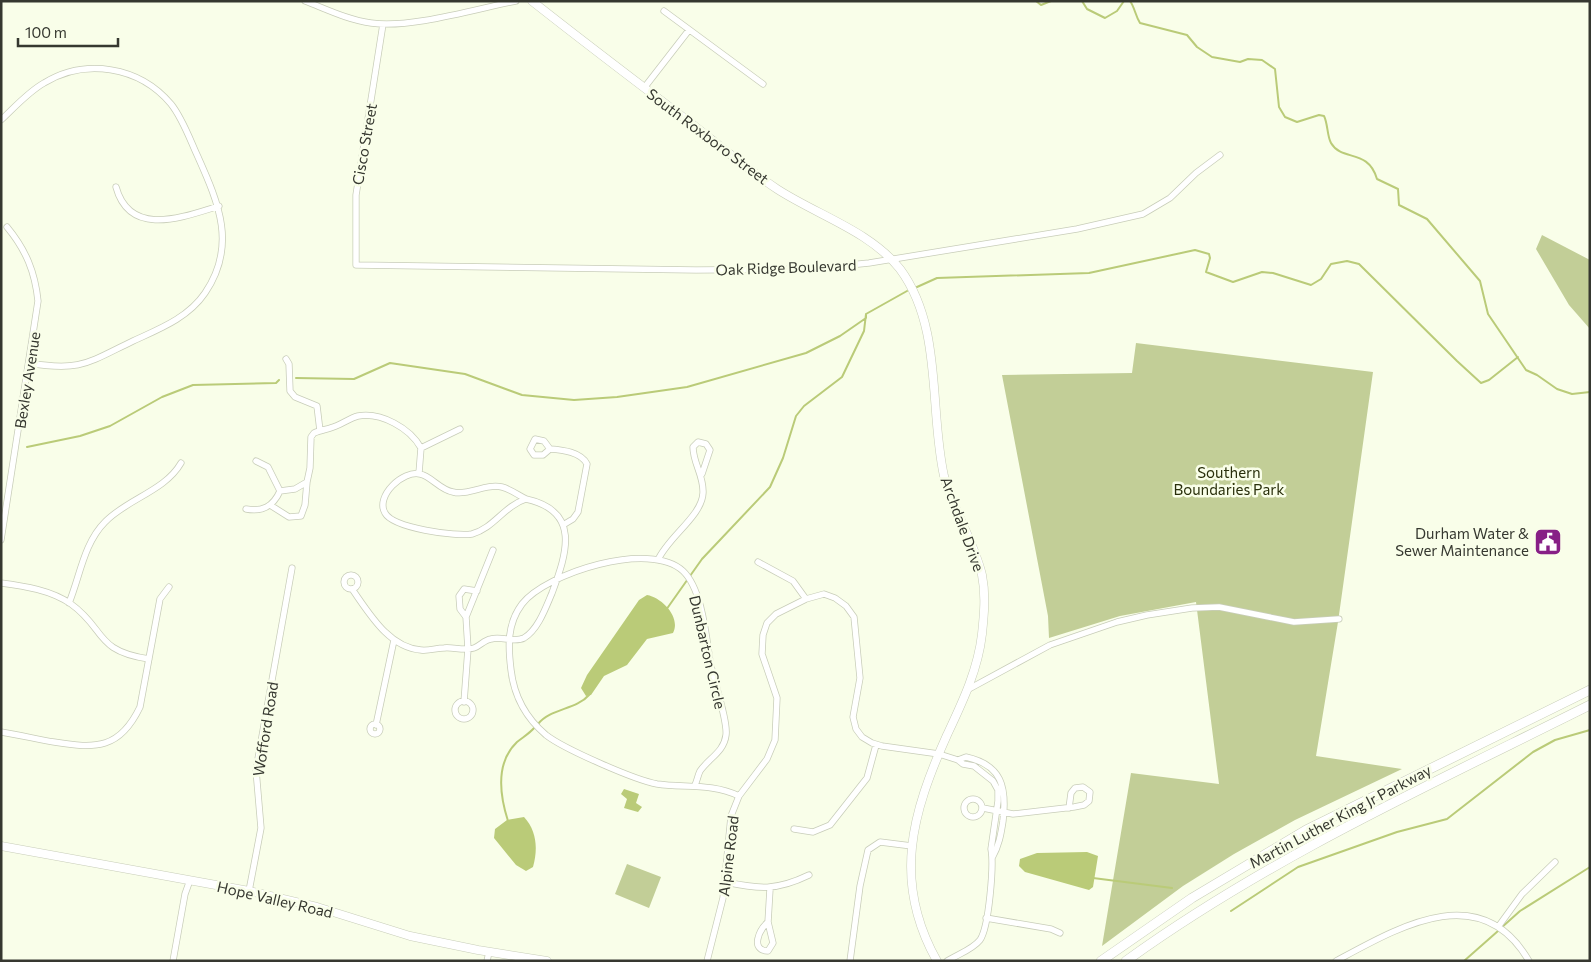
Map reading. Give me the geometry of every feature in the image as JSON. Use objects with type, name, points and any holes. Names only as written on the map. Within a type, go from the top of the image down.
[{"type":"main road","name":"Martin Luther King Jr Parkway","points":[[1101,961],[1200,894],[1306,830],[1590,690]]},
{"type":"main road","name":"Martin Luther King Jr Parkway","points":[[1126,961],[1183,922],[1289,857],[1590,705]]},
{"type":"street","points":[[305,1],[357,20],[383,24],[445,16],[516,1]]},
{"type":"street","name":"South Roxboro Street","points":[[532,1],[777,189],[868,241],[891,259]]},
{"type":"street","points":[[664,11],[763,84]]},
{"type":"street","name":"Cisco Street","points":[[356,265],[356,195],[383,24]]},
{"type":"street","points":[[644,88],[689,30]]},
{"type":"street","points":[[1,120],[42,84],[72,70],[101,68],[129,74],[160,93],[176,110],[219,206],[223,232],[217,268],[204,294],[185,313],[164,326],[97,359],[77,366],[56,367],[30,363]]},
{"type":"street","name":"Oak Ridge Boulevard","points":[[356,265],[783,270],[838,267],[1077,229],[1143,214],[1170,198],[1196,173],[1220,154]]},
{"type":"street","points":[[116,187],[124,206],[137,215],[151,220],[171,219],[219,206]]},
{"type":"street","name":"Bexley Avenue","points":[[1,540],[37,318],[36,284],[24,251],[7,227]]},
{"type":"street","name":"Archdale Drive","points":[[891,259],[911,287],[922,313],[929,351],[944,476],[982,576],[984,602],[981,638],[966,690],[923,795],[912,846],[910,864],[913,896],[920,925],[937,961]]},
{"type":"street","points":[[286,359],[289,364],[290,391],[295,398],[317,406],[320,431]]},
{"type":"street","points":[[270,505],[288,517],[301,516],[305,505],[310,468],[311,437],[314,433],[336,426],[357,416],[371,416],[399,426],[417,441],[421,448],[419,473]]},
{"type":"street","points":[[421,448],[460,429]]},
{"type":"street","points":[[658,560],[664,547],[698,507],[703,494],[702,474],[693,452],[693,447],[698,442],[706,444],[710,450],[702,474]]},
{"type":"street","points":[[550,449],[573,453],[585,460],[587,464],[578,512],[573,519],[563,524]]},
{"type":"street","points":[[256,461],[268,467],[280,491]]},
{"type":"street","points":[[69,603],[90,544],[102,525],[116,512],[172,477],[181,463]]},
{"type":"street","points":[[352,589],[394,640],[407,647],[420,650],[468,649],[495,638],[524,638],[537,624],[556,581],[565,554],[566,543],[563,524],[546,505],[526,499],[501,486],[451,492],[419,473],[400,479],[386,496],[383,511],[391,520],[431,531],[462,535],[488,526],[512,505],[526,499]]},
{"type":"street","points":[[246,510],[262,510],[270,505],[280,491],[296,488],[307,482]]},
{"type":"street","points":[[464,702],[468,649],[466,617],[476,590],[490,564],[493,550]]},
{"type":"street","name":"Dunbarton Circle","points":[[695,785],[700,770],[714,757],[724,743],[726,728],[715,688],[704,624],[694,590],[680,569],[658,560],[619,560],[594,564],[556,581],[533,594],[521,605],[512,624],[509,639],[512,673],[516,695],[530,718],[546,734],[570,748],[644,780],[665,785],[695,785],[719,788],[739,796]]},
{"type":"street","points":[[758,562],[798,584],[806,599]]},
{"type":"street","name":"Wofford Road","points":[[249,891],[261,828],[256,770],[292,568]]},
{"type":"street","points":[[1,583],[37,589],[69,603],[114,649],[125,654],[149,659]]},
{"type":"street","points":[[1,732],[92,747],[113,740],[129,728],[140,707],[160,598],[168,587]]},
{"type":"street","points":[[466,617],[460,609],[459,596],[464,590],[476,590]]},
{"type":"street","name":"Alpine Road","points":[[707,961],[719,919],[725,882],[729,824],[739,796],[767,759],[776,730],[776,698],[762,654],[763,634],[767,623],[776,614],[806,599],[824,594],[835,598],[846,606],[854,617],[860,678],[853,712],[854,723],[862,737],[876,745]]},
{"type":"street","points":[[966,690],[1050,645],[1117,622],[1155,614],[1192,608],[1219,607],[1294,622],[1339,619]]},
{"type":"street","points":[[376,724],[394,640]]},
{"type":"street","points":[[794,829],[814,832],[830,825],[867,778],[876,745],[939,754],[958,760],[962,764],[974,766],[993,781],[998,790],[986,918],[979,940],[947,961]]},
{"type":"street","points":[[958,760],[966,757],[976,759],[994,771],[1002,783],[1006,802],[998,848],[992,858]]},
{"type":"street","points":[[982,808],[1013,814],[1069,808]]},
{"type":"street","points":[[850,961],[860,886],[868,850],[880,842],[912,846]]},
{"type":"street","name":"Hope Valley Road","points":[[1,846],[249,891],[317,907],[410,936],[489,952],[547,961]]},
{"type":"street","points":[[1498,927],[1522,894],[1555,862]]},
{"type":"street","points":[[725,882],[770,889],[792,884],[809,875]]},
{"type":"street","points":[[173,961],[185,894],[190,880]]},
{"type":"street","points":[[768,922],[770,889]]},
{"type":"street","points":[[1336,961],[1402,928],[1432,916],[1466,915],[1498,927],[1514,940],[1529,961]]},
{"type":"street","points":[[986,918],[1051,929],[1060,933]]},
{"type":"street","points":[[487,961],[489,952]]},
{"type":"green space","points":[[1542,235],[1590,260],[1590,329],[1569,305],[1536,249]]},
{"type":"green space","name":"Southern Boundaries Park","points":[[1136,343],[1373,372],[1338,622],[1316,756],[1402,769],[1295,820],[1234,854],[1183,886],[1102,946],[1131,773],[1219,784],[1196,602],[1120,616],[1049,638],[1048,616],[1002,375],[1132,373]]},
{"type":"green space","points":[[627,864],[661,877],[649,908],[615,894]]},
{"type":"shaded area","points":[[647,595],[659,600],[673,615],[675,627],[673,633],[647,639],[627,665],[604,676],[591,695],[586,696],[581,688],[587,675],[639,600]]},
{"type":"shaded area","points":[[624,789],[639,794],[636,803],[642,807],[638,812],[624,808],[627,799],[621,794]]},
{"type":"shaded area","points":[[524,817],[532,828],[536,847],[533,867],[526,871],[516,865],[494,838],[495,829],[507,820]]},
{"type":"shaded area","points":[[1087,852],[1098,856],[1093,887],[1089,890],[1025,872],[1019,866],[1020,859],[1037,853]]},
{"type":"waterway","points":[[1036,1],[1041,5],[1051,1]]},
{"type":"waterway","points":[[1082,1],[1087,9],[1105,18],[1117,11],[1124,1]]},
{"type":"waterway","points":[[1130,1],[1140,23],[1187,35],[1197,47],[1212,57],[1240,62],[1248,59],[1262,60],[1275,69],[1279,107],[1285,117],[1297,122],[1319,115],[1324,116],[1331,143],[1336,149],[1368,163],[1377,179],[1398,189],[1399,205],[1427,219],[1480,281],[1488,314],[1526,370],[1557,389],[1572,394],[1590,392]]},
{"type":"waterway","points":[[917,287],[937,278],[1089,273],[1195,250],[1209,254],[1210,258],[1206,272],[1233,282],[1262,272],[1273,273],[1311,285],[1321,279],[1331,264],[1347,261],[1359,264],[1481,383],[1489,380],[1518,357]]},
{"type":"waterway","points":[[296,378],[354,379],[390,363],[465,374],[522,395],[574,400],[617,397],[687,387],[806,353],[840,336],[866,318],[866,314],[907,291]]},
{"type":"waterway","points":[[666,610],[702,559],[770,487],[783,458],[796,416],[804,406],[842,377],[864,331],[866,314]]},
{"type":"waterway","points":[[27,447],[80,436],[110,426],[162,397],[193,385],[276,383],[279,380]]},
{"type":"waterway","points":[[538,724],[550,715],[577,704],[589,695]]},
{"type":"waterway","points":[[508,821],[503,801],[502,770],[510,750],[535,727]]},
{"type":"waterway","points":[[1231,911],[1298,867],[1397,832],[1447,819],[1533,752],[1555,740],[1590,730]]},
{"type":"waterway","points":[[1501,928],[1520,911],[1590,867]]},
{"type":"waterway","points":[[1093,878],[1172,888]]},
{"type":"waterway","points":[[1464,961],[1498,931]]},
{"type":"place","name":"Durham Water & Sewer Maintenance","points":[[1548,542]]}]
